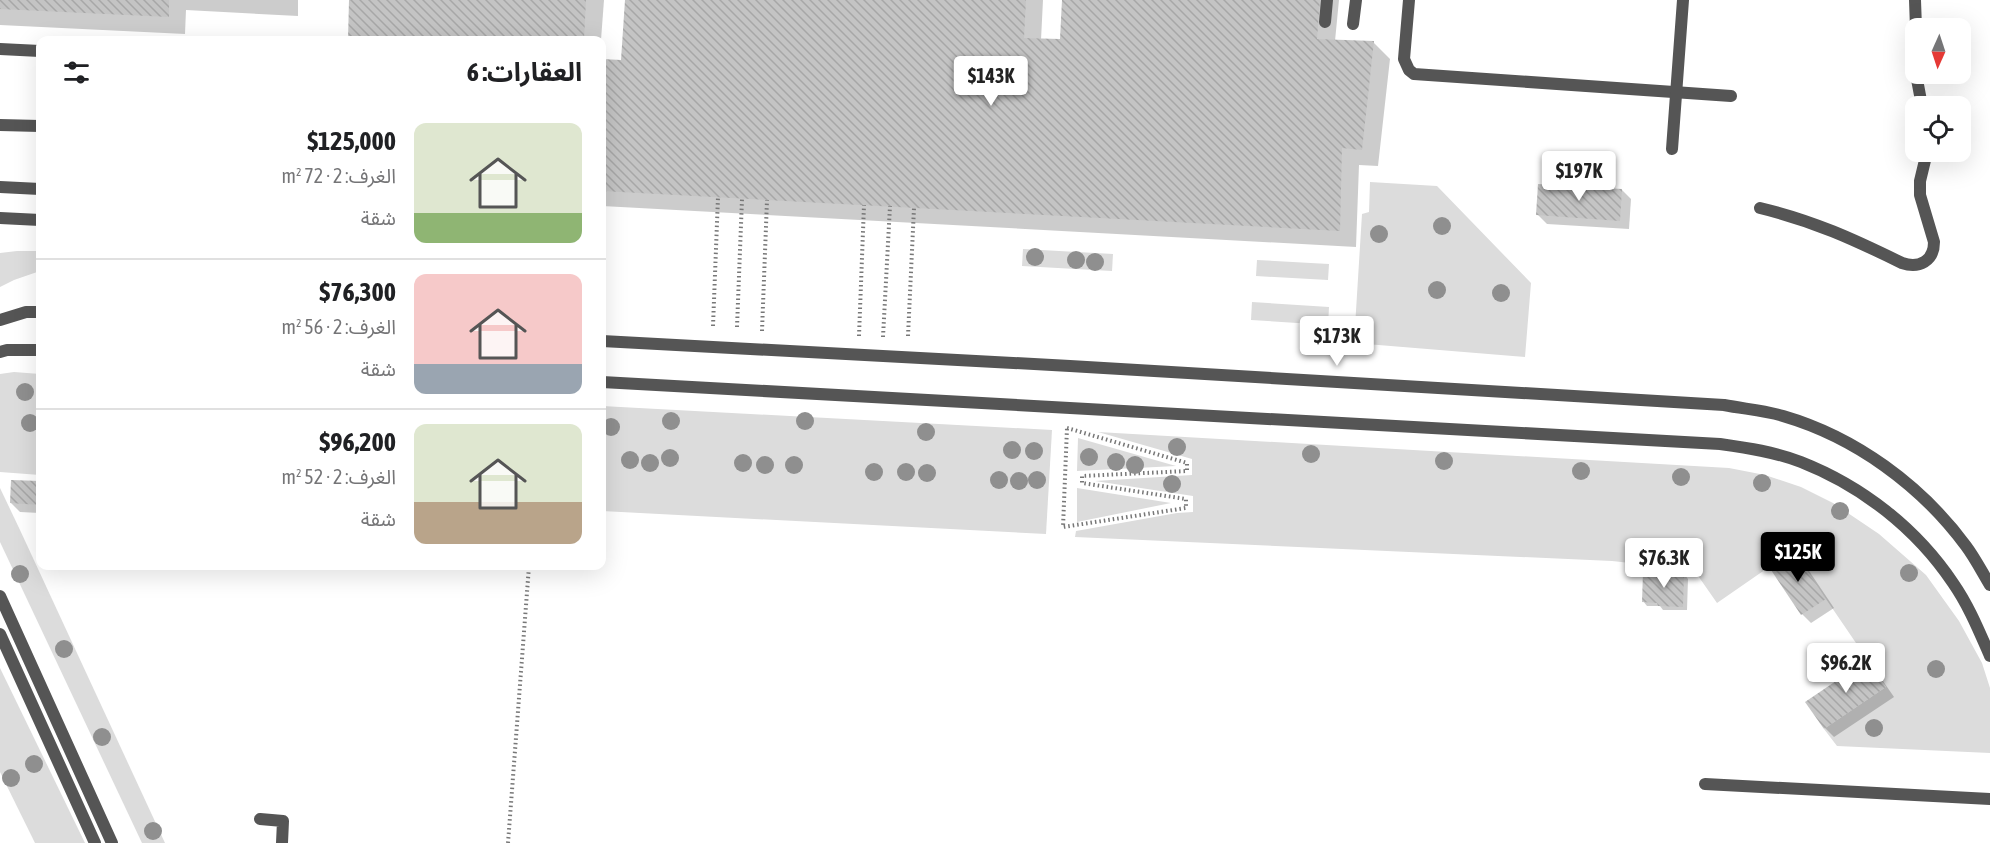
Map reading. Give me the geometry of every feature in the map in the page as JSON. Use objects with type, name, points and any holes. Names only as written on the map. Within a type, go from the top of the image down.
[{"type":"street","points":[[1325,22],[1328,0]]},
{"type":"street","points":[[1353,24],[1356,0]]},
{"type":"street","points":[[1409,0],[1404,59],[1405,65],[1414,74],[1731,96]]},
{"type":"street","points":[[1672,149],[1683,0]]},
{"type":"street","points":[[1915,0],[1916,18]]},
{"type":"street","points":[[0,49],[36,51]]},
{"type":"street","points":[[0,125],[36,126]]},
{"type":"street","points":[[1760,208],[1822,226],[1902,263],[1918,266],[1925,263],[1934,250],[1934,242],[1920,195],[1920,182],[1925,162]]},
{"type":"street","points":[[0,187],[36,189]]},
{"type":"street","points":[[0,218],[36,220]]},
{"type":"street","points":[[0,320],[26,312],[36,312]]},
{"type":"street","points":[[606,341],[1725,405],[1782,415],[1836,436],[1886,466],[1929,503],[1966,546],[1990,585]]},
{"type":"street","points":[[0,352],[36,350]]},
{"type":"street","points":[[606,382],[1708,444],[1761,450],[1800,462],[1837,478],[1903,524],[1930,552],[1954,584],[1974,617],[1990,657]]},
{"type":"street","points":[[0,596],[112,843]]},
{"type":"street","points":[[0,634],[95,843]]},
{"type":"street","points":[[1705,784],[1990,799]]},
{"type":"street","points":[[260,819],[283,821],[282,843]]},
{"type":"path","points":[[712,348],[718,197]]},
{"type":"path","points":[[736,349],[742,199]]},
{"type":"path","points":[[762,350],[767,200]]},
{"type":"path","points":[[858,355],[864,205]]},
{"type":"path","points":[[883,356],[890,206]]},
{"type":"path","points":[[908,358],[914,208]]},
{"type":"path","points":[[1067,428],[1187,464],[1186,471],[1082,476],[1082,483],[1186,499],[1186,508],[1063,527],[1067,428]]},
{"type":"path","points":[[508,843],[529,570]]},
{"type":"shaded area","points":[[1370,182],[1437,186],[1531,283],[1525,357],[1354,343],[1362,214],[1369,212]]},
{"type":"shaded area","points":[[1023,249],[1113,254],[1112,271],[1022,266]]},
{"type":"shaded area","points":[[36,251],[36,272],[0,287],[0,253]]},
{"type":"shaded area","points":[[1257,260],[1329,264],[1328,280],[1256,276]]},
{"type":"shaded area","points":[[1252,302],[1329,307],[1328,325],[1251,320]]},
{"type":"shaded area","points":[[14,372],[36,374],[36,475],[0,472],[0,374]]},
{"type":"shaded area","points":[[606,406],[1052,430],[1046,534],[606,511]]},
{"type":"shaded area","points":[[1098,432],[1729,468],[1765,475],[1801,487],[1833,503],[1879,534],[1926,575],[1959,621],[1982,663],[1990,688],[1990,753],[1837,746],[1824,729],[1886,687],[1826,599],[1769,567],[1717,603],[1694,570],[1612,561],[1075,537],[1076,531],[1193,512],[1193,496],[1095,481],[1192,475],[1192,459]]},
{"type":"shaded area","points":[[1078,438],[1176,466],[1077,471]]},
{"type":"shaded area","points":[[0,488],[36,565],[36,570],[38,570],[165,843],[142,843],[0,542]]},
{"type":"shaded area","points":[[1077,488],[1171,503],[1077,522]]},
{"type":"shaded area","points":[[0,668],[85,843],[35,843],[0,772]]},
{"type":"building","points":[[0,0],[169,0],[169,17],[0,9]]},
{"type":"building","points":[[349,0],[586,0],[584,36],[348,36]]},
{"type":"building","points":[[625,0],[1026,0],[1024,38],[1060,39],[1062,0],[1320,0],[1317,39],[1374,41],[1362,150],[1342,148],[1340,231],[606,191],[606,59],[621,60]]},
{"type":"building","points":[[1538,184],[1622,189],[1620,221],[1536,215]]},
{"type":"building","points":[[11,480],[36,481],[36,505],[10,503]]},
{"type":"building","points":[[1794,551],[1826,599],[1801,615],[1769,567]]},
{"type":"building","points":[[1643,572],[1684,573],[1683,607],[1658,606],[1657,603],[1642,602]]},
{"type":"building","points":[[1867,660],[1886,687],[1824,729],[1805,702]]}]
